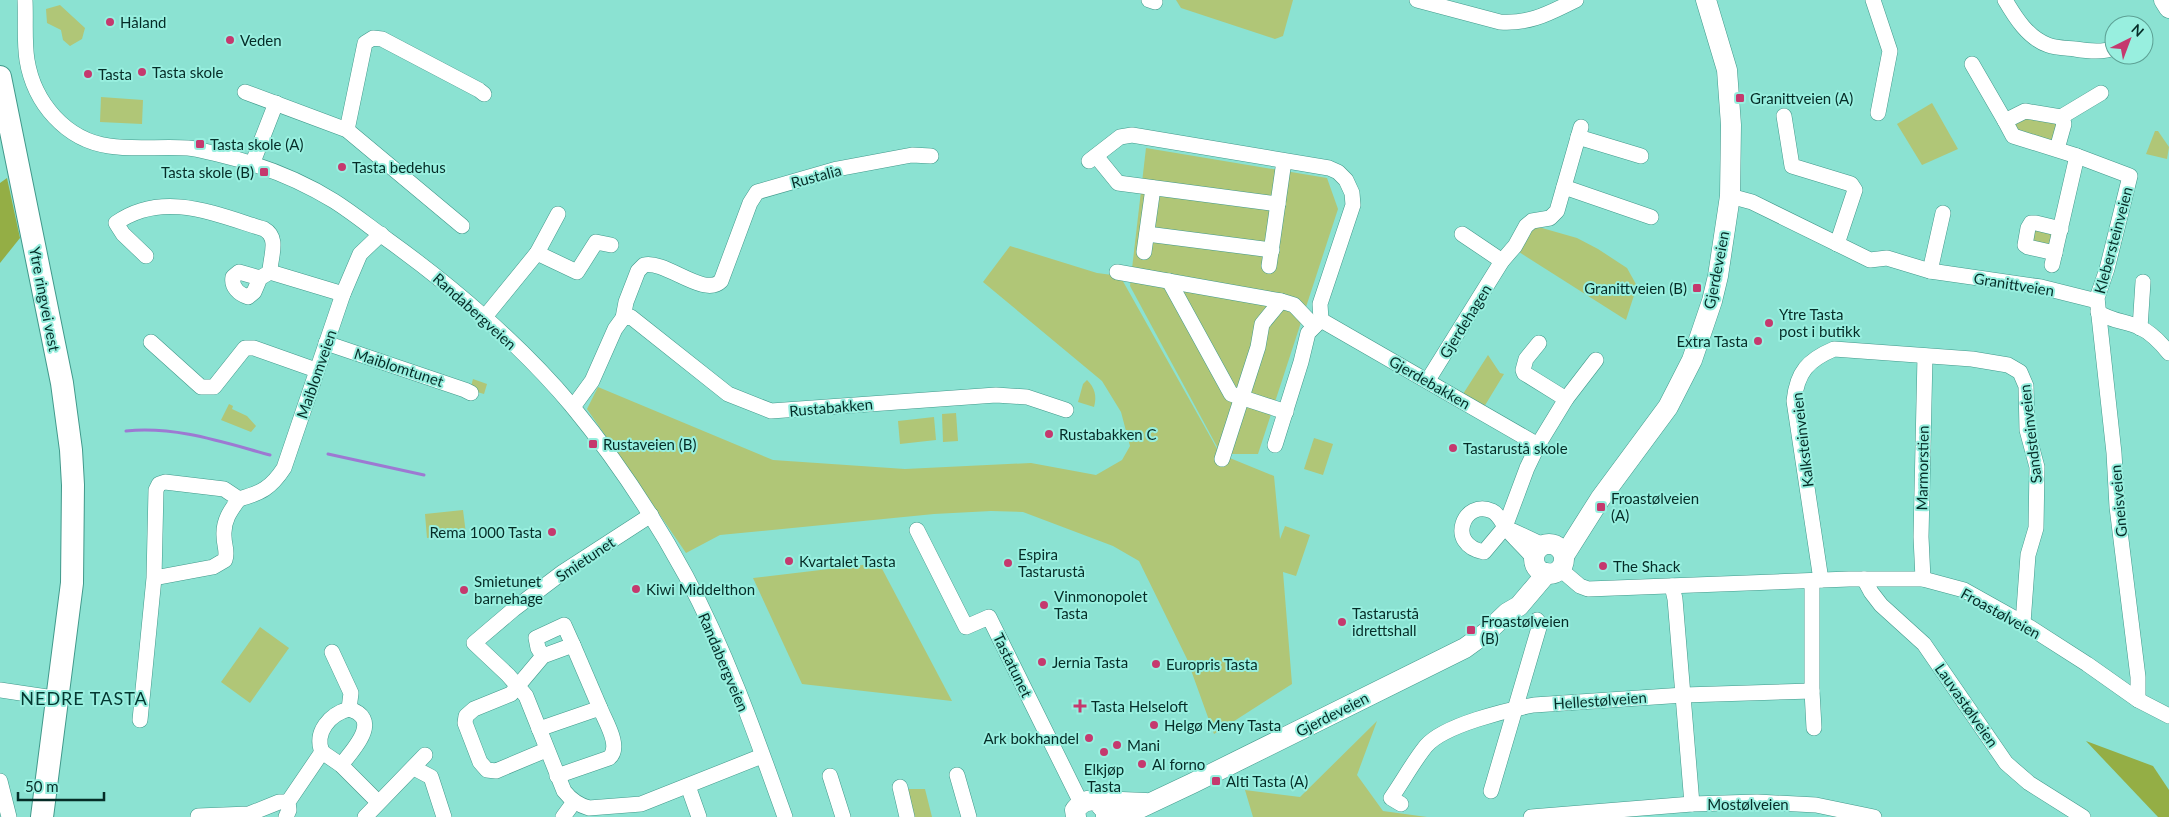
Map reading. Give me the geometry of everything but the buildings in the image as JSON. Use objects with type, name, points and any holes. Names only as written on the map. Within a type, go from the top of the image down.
[{"type":"highway","name":"Ytre ringvei vest","points":[[0,77],[62,383],[71,450],[73,523],[71,560]]},
{"type":"highway","points":[[35,813],[47,697],[65,581],[71,560]]},
{"type":"highway","points":[[35,813],[47,773],[71,593],[71,560]]},
{"type":"highway","points":[[47,773],[52,788],[50,817]]},
{"type":"main road","name":"Gjerdeveien","points":[[1706,0],[1727,70]]},
{"type":"main road","name":"Gjerdeveien","points":[[1121,817],[1444,660],[1477,640],[1507,613],[1512,600],[1548,559],[1565,533],[1600,499],[1658,422],[1692,360],[1718,276],[1730,196],[1731,125],[1727,70],[1728,49],[1718,0]]},
{"type":"main road","points":[[2164,0],[2169,8]]},
{"type":"main road","name":"Gjerdeveien","points":[[1085,809],[1150,803]]},
{"type":"street","name":"Randabergveien","points":[[25,0],[27,62],[43,103],[60,124],[88,142],[110,146],[190,148],[253,162],[322,193],[357,215],[426,266],[524,355],[573,407],[651,515],[688,579],[736,684],[785,817]]},
{"type":"street","points":[[1417,0],[1500,22],[1514,23],[1539,18],[1576,0]]},
{"type":"street","points":[[1873,0],[1890,52],[1878,114]]},
{"type":"street","points":[[2005,0],[2019,22],[2036,39],[2046,45],[2084,51],[2104,50]]},
{"type":"street","points":[[347,130],[365,43],[373,38],[382,39],[484,94]]},
{"type":"street","name":"Klebersteinveien","points":[[1972,64],[2013,136],[2057,149],[2130,176],[2098,307]]},
{"type":"street","points":[[245,92],[347,130],[462,226]]},
{"type":"street","points":[[2005,121],[2025,111],[2062,117],[2101,93]]},
{"type":"street","points":[[253,162],[276,103]]},
{"type":"street","points":[[1784,116],[1792,166],[1851,184],[1855,190],[1837,244]]},
{"type":"street","points":[[2057,149],[2064,124],[2062,117]]},
{"type":"street","name":"Gjerdehagen","points":[[1428,380],[1526,226],[1532,221],[1550,218],[1557,210],[1579,132],[1642,156]]},
{"type":"street","points":[[1275,445],[1308,333],[1318,323],[1320,304],[1352,210],[1352,193],[1344,178],[1333,170],[1132,135],[1120,137],[1092,159],[1109,170],[1116,182],[1278,204]]},
{"type":"street","name":"Rustalia","points":[[623,318],[626,302],[638,272],[644,265],[656,265],[708,286],[721,281],[754,195],[762,189],[837,169],[912,155],[931,156]]},
{"type":"street","points":[[2060,229],[2031,223],[2025,244],[2053,259],[2060,229],[2077,156]]},
{"type":"street","points":[[1269,266],[1284,161]]},
{"type":"street","points":[[1564,187],[1651,217]]},
{"type":"street","points":[[1144,252],[1153,188]]},
{"type":"street","name":"Granittveien","points":[[1730,196],[1752,202],[1870,260],[1887,258],[1930,271],[2042,287],[2098,307],[2104,316],[2140,328]]},
{"type":"street","points":[[146,256],[123,234],[116,223],[129,214],[136,212],[159,207],[184,206],[247,223],[270,232],[274,241],[265,275],[342,294]]},
{"type":"street","points":[[1930,271],[1943,213]]},
{"type":"street","points":[[484,318],[537,253],[558,214]]},
{"type":"street","name":"Maiblomveien","points":[[238,499],[260,493],[276,481],[284,468],[342,294],[360,254],[381,234]]},
{"type":"street","points":[[1147,234],[1272,250]]},
{"type":"street","points":[[1462,234],[1502,261]]},
{"type":"street","points":[[537,253],[577,272],[596,242],[611,245]]},
{"type":"street","name":"Gjerdebakken","points":[[1117,272],[1281,300],[1294,305],[1318,323],[1428,380],[1538,445]]},
{"type":"street","points":[[1169,281],[1231,394],[1286,412]]},
{"type":"street","points":[[2143,282],[2140,328],[2169,353]]},
{"type":"street","points":[[1222,459],[1258,347],[1262,324],[1281,300]]},
{"type":"street","name":"Gneisveien","points":[[2098,307],[2114,453],[2117,507],[2138,677],[2138,700]]},
{"type":"street","name":"Rustabakken","points":[[623,318],[632,317],[728,394],[772,411],[996,395],[1027,396],[1066,410]]},
{"type":"street","points":[[573,407],[592,381],[615,329],[623,318]]},
{"type":"street","points":[[150,342],[201,387],[214,388],[245,348],[254,348],[316,370]]},
{"type":"street","name":"Maiblomtunet","points":[[326,342],[471,393]]},
{"type":"street","points":[[1539,343],[1526,360],[1524,373],[1566,399]]},
{"type":"street","name":"Kalksteinveien","points":[[1816,581],[1794,401],[1796,384],[1805,367],[1814,358],[1834,349],[1925,356]]},
{"type":"street","name":"Marmorstien","points":[[1923,579],[1921,536],[1925,356]]},
{"type":"street","name":"Sandsteinveien","points":[[1925,356],[1972,359],[2008,365],[2020,372],[2024,378],[2026,386],[2027,430],[2037,467],[2036,528],[2028,555],[2023,623]]},
{"type":"street","points":[[1538,445],[1566,399],[1596,360]]},
{"type":"street","name":"Froastølveien","points":[[1538,445],[1527,468],[1505,527],[1580,586],[1588,589],[1864,579],[1923,579],[1964,590],[2023,623],[2087,664],[2138,700],[2169,716]]},
{"type":"street","points":[[140,720],[154,578],[156,490],[158,484],[165,482],[224,489],[238,499],[226,516],[224,536],[227,553],[225,560],[213,568],[154,578]]},
{"type":"street","name":"Smietunet","points":[[574,802],[564,791],[557,776],[526,696],[517,684],[474,643],[514,609],[563,572],[651,515]]},
{"type":"street","name":"Tastatunet","points":[[917,530],[966,627],[989,617],[1085,809]]},
{"type":"street","name":"Lauvastølveien","points":[[1864,579],[1881,605],[1924,644],[2006,763],[2029,784],[2083,817]]},
{"type":"street","points":[[1814,728],[1812,691],[1816,581]]},
{"type":"street","points":[[1672,586],[1675,599],[1684,694],[1692,804]]},
{"type":"street","points":[[1491,791],[1540,624],[1537,620]]},
{"type":"street","points":[[543,656],[538,648],[536,638],[564,625],[615,745],[613,755],[609,758],[557,776]]},
{"type":"street","points":[[546,750],[496,770],[487,770],[480,762],[465,723],[466,716],[474,709],[508,696],[543,656],[573,645]]},
{"type":"street","points":[[332,652],[351,693],[349,709]]},
{"type":"street","points":[[0,690],[47,697]]},
{"type":"street","name":"Hellestølveien","points":[[1400,804],[1391,798],[1427,745],[1464,725],[1516,708],[1684,694],[1812,691]]},
{"type":"street","points":[[539,729],[600,708]]},
{"type":"street","points":[[198,816],[249,814],[279,802],[287,810],[322,752],[320,739],[326,723],[337,714],[349,709],[353,710],[362,719],[364,730],[359,743],[341,765]]},
{"type":"street","points":[[322,752],[341,765],[378,802]]},
{"type":"street","points":[[365,817],[425,755]]},
{"type":"street","points":[[563,817],[574,802],[589,808],[643,811],[688,786],[762,756]]},
{"type":"street","points":[[414,768],[431,777],[443,817]]},
{"type":"street","points":[[957,775],[969,817]]},
{"type":"street","points":[[830,776],[843,817]]},
{"type":"street","points":[[0,782],[9,817]]},
{"type":"street","points":[[688,786],[699,817]]},
{"type":"street","points":[[900,787],[907,817]]},
{"type":"street","name":"Mostølveien","points":[[1530,817],[1692,804],[1757,802],[1832,807],[1874,817]]},
{"type":"green space","points":[[1176,0],[1293,0],[1283,36],[1275,39],[1181,8]]},
{"type":"green space","points":[[60,5],[85,28],[82,39],[70,46],[63,40],[61,30],[47,23],[46,9]]},
{"type":"green space","points":[[101,97],[143,100],[142,124],[100,122]]},
{"type":"green space","points":[[1932,103],[1958,149],[1922,165],[1897,124]]},
{"type":"green space","points":[[2025,114],[2056,118],[2060,126],[2055,145],[2018,134],[2013,126],[2015,120]]},
{"type":"green space","points":[[2155,131],[2158,131],[2169,147],[2167,159],[2146,154]]},
{"type":"green space","points":[[1146,148],[1327,178],[1338,209],[1258,454],[1221,454],[1130,286]]},
{"type":"green space","points":[[7,178],[20,238],[0,263],[0,183]]},
{"type":"green space","points":[[2034,225],[2056,231],[2052,249],[2028,244]]},
{"type":"green space","points":[[1535,226],[1577,238],[1627,268],[1637,286],[1626,320],[1519,252],[1530,228]]},
{"type":"green space","points":[[1010,246],[1097,273],[1120,276],[1220,454],[1274,476],[1280,539],[1285,526],[1310,535],[1296,576],[1283,572],[1292,684],[1214,734],[1187,659],[1139,561],[1113,546],[1023,512],[991,511],[934,514],[720,535],[686,553],[587,409],[598,387],[773,460],[905,469],[1031,463],[1096,475],[1122,460],[1130,446],[1121,412],[1102,381],[983,282]]},
{"type":"green space","points":[[1488,355],[1500,373],[1504,374],[1484,407],[1463,394]]},
{"type":"green space","points":[[473,379],[487,384],[484,394],[470,390]]},
{"type":"green space","points":[[1087,380],[1095,392],[1094,407],[1078,402],[1083,384]]},
{"type":"green space","points":[[229,404],[233,406],[232,409],[247,416],[256,426],[251,432],[221,420]]},
{"type":"green space","points":[[956,413],[958,441],[943,442],[942,414]]},
{"type":"green space","points":[[934,417],[936,440],[900,444],[898,421]]},
{"type":"green space","points":[[1314,438],[1333,444],[1323,475],[1304,469]]},
{"type":"green space","points":[[463,510],[466,534],[427,538],[425,514]]},
{"type":"green space","points":[[879,563],[952,701],[802,684],[753,578]]},
{"type":"green space","points":[[260,627],[289,648],[250,703],[221,682]]},
{"type":"green space","points":[[1377,721],[1357,775],[1383,811],[1427,817],[1253,817],[1245,790],[1300,797]]},
{"type":"green space","points":[[2086,741],[2153,766],[2169,790],[2169,817],[2158,817]]},
{"type":"green space","points":[[905,789],[925,789],[932,817],[912,817]]},
{"type":"waterway","points":[[126,431],[145,430],[181,433],[217,440],[270,455]]},
{"type":"waterway","points":[[328,454],[424,475]]},
{"type":"place","name":"Håland","points":[[110,22]]},
{"type":"place","name":"Veden","points":[[230,40]]},
{"type":"place","name":"Tasta skole","points":[[142,72]]},
{"type":"place","name":"Tasta","points":[[88,74]]},
{"type":"place","name":"Granittveien (A)","points":[[1740,98]]},
{"type":"place","name":"Tasta skole (A)","points":[[200,144]]},
{"type":"place","name":"Tasta bedehus","points":[[342,167]]},
{"type":"place","name":"Tasta skole (B)","points":[[264,172]]},
{"type":"place","name":"Granittveien (B)","points":[[1697,288]]},
{"type":"place","name":"Ytre Tasta post i butikk","points":[[1769,323]]},
{"type":"place","name":"Extra Tasta","points":[[1758,341]]},
{"type":"place","name":"Rustabakken C","points":[[1049,434]]},
{"type":"place","name":"Rustaveien (B)","points":[[593,444]]},
{"type":"place","name":"Tastarustå skole","points":[[1453,448]]},
{"type":"place","name":"Froastølveien (A)","points":[[1601,507]]},
{"type":"place","name":"Rema 1000 Tasta","points":[[552,532]]},
{"type":"place","name":"Kvartalet Tasta","points":[[789,561]]},
{"type":"place","name":"Espira Tastarustå","points":[[1008,563]]},
{"type":"place","name":"The Shack","points":[[1603,566]]},
{"type":"place","name":"Kiwi Middelthon","points":[[636,589]]},
{"type":"place","name":"Smietunet barnehage","points":[[464,590]]},
{"type":"place","name":"Vinmonopolet Tasta","points":[[1044,605]]},
{"type":"place","name":"Tastarustå idrettshall","points":[[1342,622]]},
{"type":"place","name":"Froastølveien (B)","points":[[1471,630]]},
{"type":"place","name":"Jernia Tasta","points":[[1042,662]]},
{"type":"place","name":"Europris Tasta","points":[[1156,664]]},
{"type":"place","name":"Tasta Helseloft","points":[[1080,706]]},
{"type":"place","name":"Helgø Meny Tasta","points":[[1154,725]]},
{"type":"place","name":"Ark bokhandel","points":[[1089,738]]},
{"type":"place","name":"Mani","points":[[1117,745]]},
{"type":"place","name":"Elkjøp Tasta","points":[[1104,752]]},
{"type":"place","name":"Al forno","points":[[1142,764]]},
{"type":"place","name":"Alti Tasta (A)","points":[[1216,781]]},
{"type":"district","name":"NEDRE TASTA","points":[[84,698]]}]
